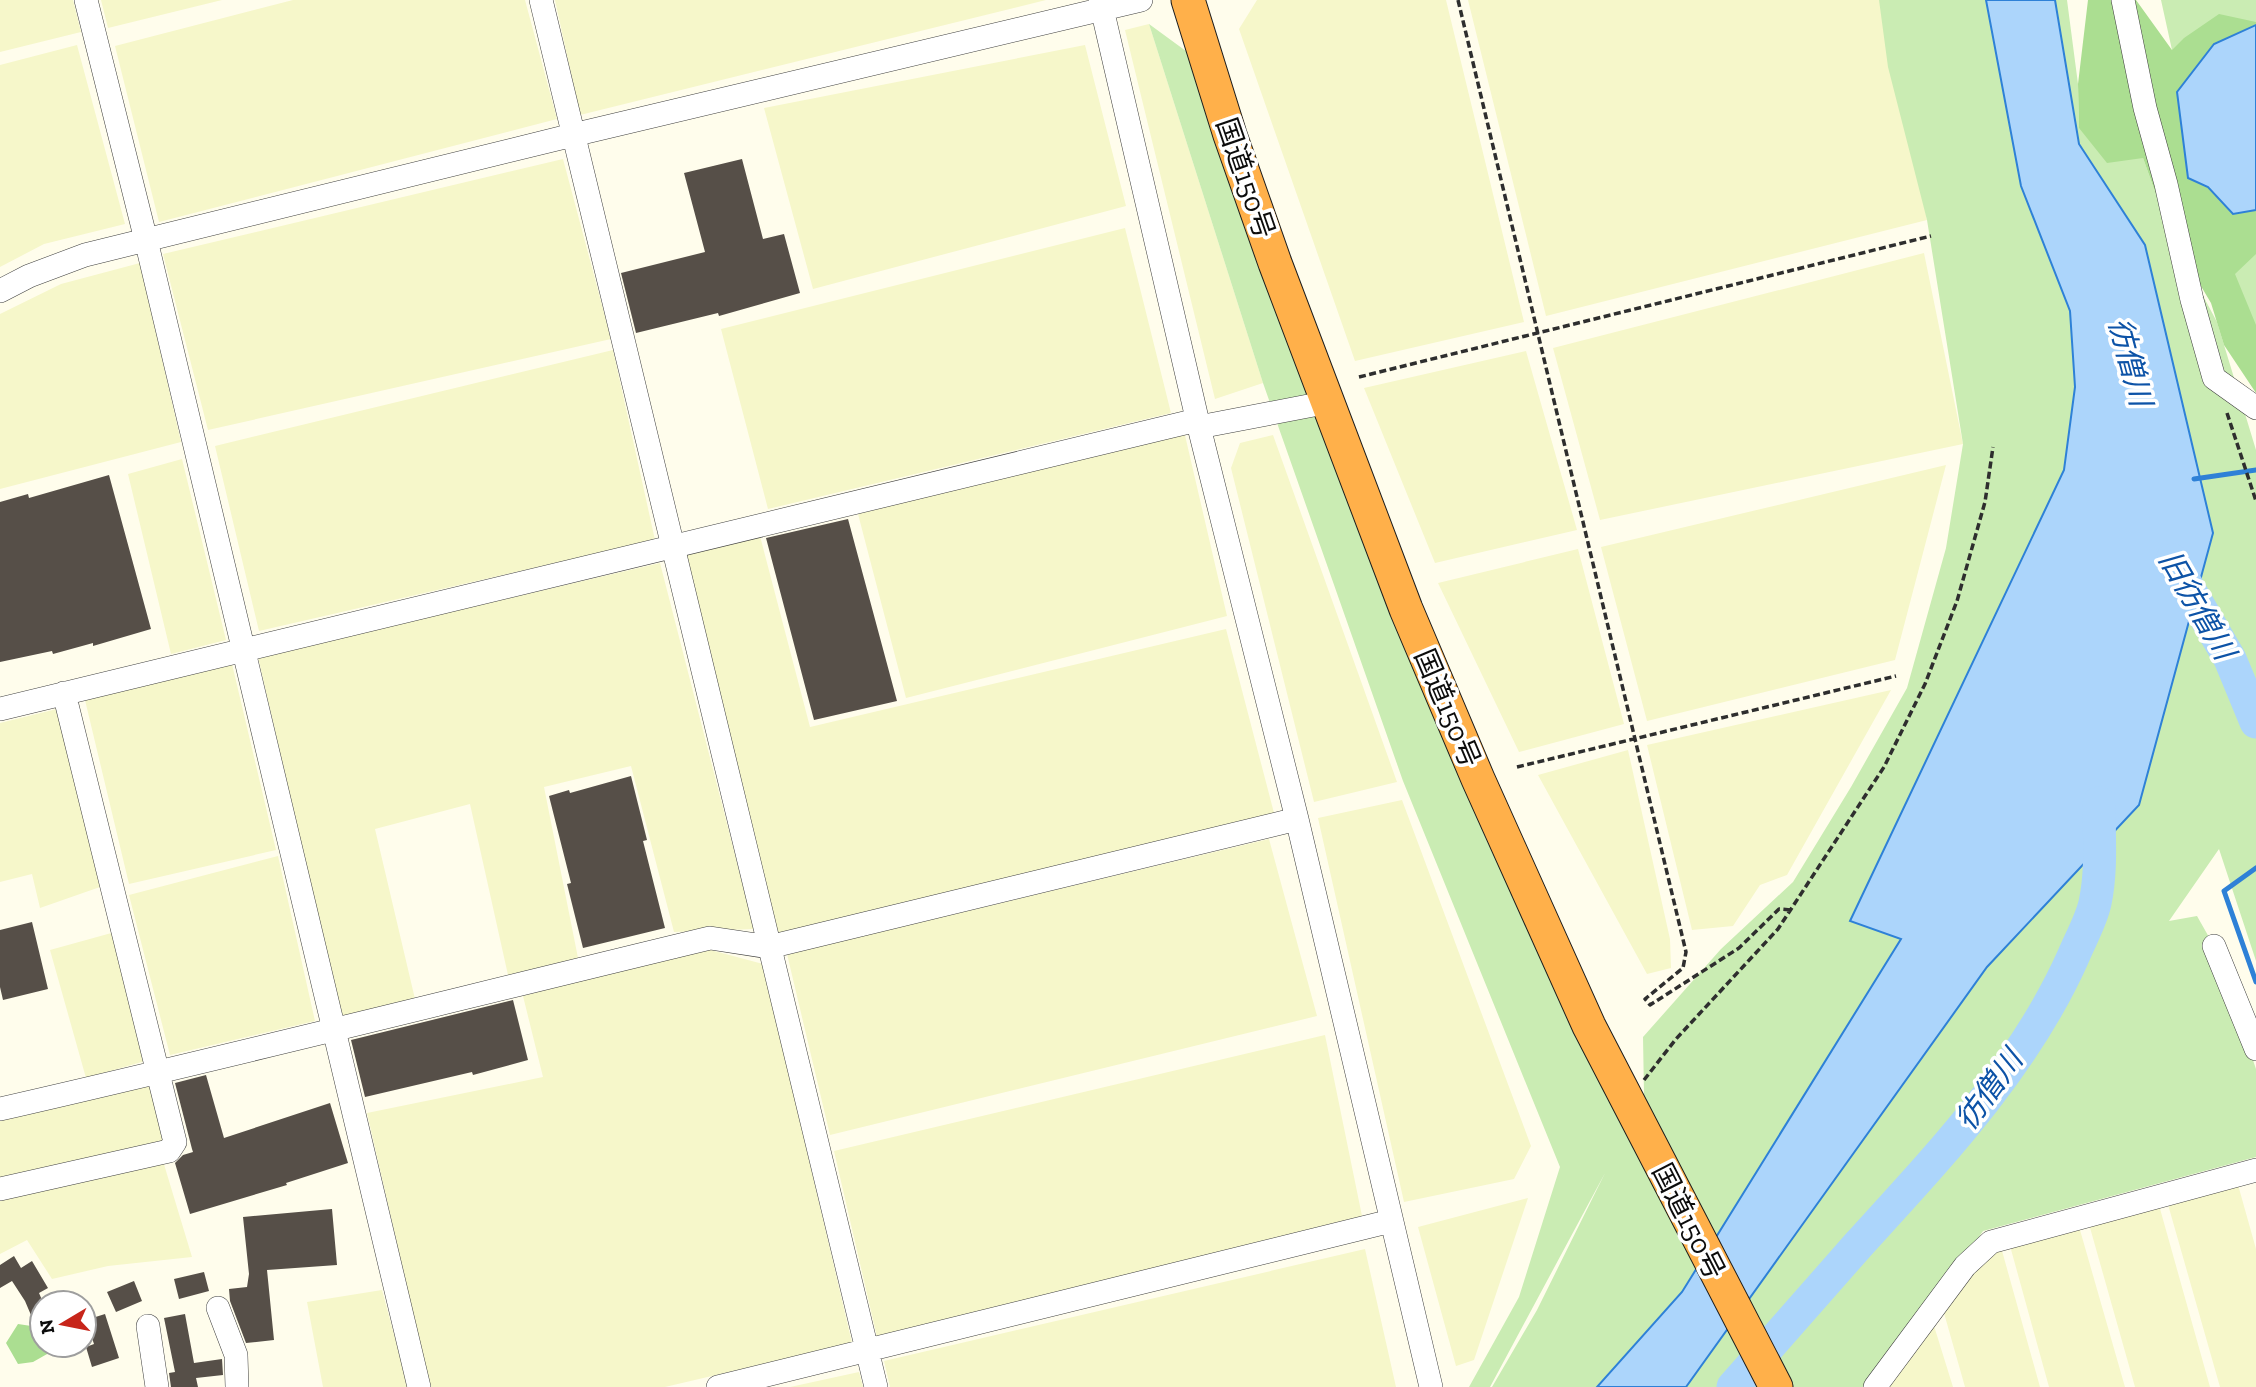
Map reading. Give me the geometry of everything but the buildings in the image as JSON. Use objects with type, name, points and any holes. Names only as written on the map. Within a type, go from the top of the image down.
[{"type":"highway","name":"国道150号","points":[[1188,0],[1275,263],[1329,402],[1365,506],[1437,682],[1550,941],[1642,1130],[1776,1387]]},
{"type":"street","points":[[86,0],[146,240],[419,1387]]},
{"type":"street","points":[[541,0],[876,1387]]},
{"type":"street","points":[[0,291],[29,276],[85,255],[1101,4],[1141,0]]},
{"type":"street","points":[[2123,0],[2145,108],[2214,378],[2256,408]]},
{"type":"street","points":[[1101,4],[1198,423],[1297,819],[1431,1387]]},
{"type":"street","points":[[0,709],[673,546],[1198,423],[1329,402]]},
{"type":"street","points":[[0,1189],[169,1151],[176,1142],[64,693]]},
{"type":"street","points":[[0,1109],[710,939],[769,947],[1297,819]]},
{"type":"street","points":[[2214,946],[2256,1049]]},
{"type":"street","points":[[1875,1387],[1965,1266],[1990,1242],[2256,1170]]},
{"type":"street","points":[[718,1387],[1391,1221]]},
{"type":"street","points":[[218,1308],[236,1355],[237,1387]]},
{"type":"street","points":[[148,1326],[157,1387]]},
{"type":"path","points":[[1458,0],[1686,951],[1682,968],[1645,999],[1650,1006],[1739,948],[1779,909],[1791,910]]},
{"type":"path","points":[[1359,377],[1931,236]]},
{"type":"path","points":[[2214,378],[2256,501]]},
{"type":"path","points":[[1628,1101],[1676,1039],[1778,929],[1884,767],[1925,684],[1957,600],[1985,502],[1993,447]]},
{"type":"path","points":[[1517,767],[1896,676]]},
{"type":"green space","points":[[0,0],[73,0],[81,32],[0,52]]},
{"type":"green space","points":[[101,0],[222,0],[108,28]]},
{"type":"green space","points":[[293,0],[525,0],[557,119],[159,222],[115,46]]},
{"type":"green space","points":[[555,0],[1046,0],[580,115]]},
{"type":"green space","points":[[1257,0],[1446,0],[1524,322],[1355,361],[1239,29]]},
{"type":"green space","points":[[1468,0],[1886,0],[1927,220],[1546,316]]},
{"type":"green space","points":[[1879,0],[2067,0],[2078,84],[2079,128],[2143,158],[2170,234],[2217,322],[2256,450],[2256,961],[2219,849],[2169,921],[2197,916],[2214,946],[2256,1069],[2256,1157],[1983,1231],[1878,1387],[1492,1387],[1537,1310],[1605,1173],[1490,1387],[1469,1387],[1519,1297],[1560,1167],[1403,781],[1263,383],[1149,24],[1190,54],[1353,503],[1486,839],[1626,1133],[1644,1094],[1643,1037],[1721,949],[1793,882],[1907,688],[1946,548],[1963,444],[1927,220],[1888,67]]},
{"type":"green space","points":[[2088,0],[2136,0],[2172,50],[2184,38],[2219,14],[2256,22],[2256,25],[2214,44],[2188,178],[2208,187],[2233,213],[2256,210],[2256,254],[2235,274],[2256,325],[2256,393],[2224,345],[2211,303],[2170,234],[2143,158],[2107,163],[2079,128],[2078,84]]},
{"type":"green space","points":[[2161,0],[2256,0],[2256,368],[2172,50]]},
{"type":"green space","points":[[1149,24],[1263,383],[1215,399],[1125,30]]},
{"type":"green space","points":[[77,45],[125,224],[44,244],[0,267],[0,65]]},
{"type":"green space","points":[[1085,45],[1126,206],[813,289],[764,108]]},
{"type":"green space","points":[[563,159],[611,339],[208,430],[163,254]]},
{"type":"green space","points":[[1125,228],[1171,413],[768,509],[721,329]]},
{"type":"green space","points":[[1924,253],[1963,444],[1600,520],[1553,348]]},
{"type":"green space","points":[[140,263],[181,442],[0,489],[0,314],[61,284]]},
{"type":"green space","points":[[613,350],[655,540],[259,631],[215,446]]},
{"type":"green space","points":[[1526,351],[1577,530],[1435,563],[1364,388]]},
{"type":"green space","points":[[1184,431],[1227,616],[906,698],[858,514]]},
{"type":"green space","points":[[1273,435],[1397,782],[1314,802],[1231,468],[1240,443]]},
{"type":"green space","points":[[182,459],[226,640],[171,654],[128,474]]},
{"type":"green space","points":[[1946,465],[1895,660],[1647,721],[1601,547]]},
{"type":"green space","points":[[760,536],[810,727],[1226,629],[1274,813],[777,937],[682,552]]},
{"type":"green space","points":[[1578,549],[1624,724],[1519,752],[1438,583]]},
{"type":"green space","points":[[660,563],[754,929],[674,932],[631,766],[544,787],[578,958],[508,975],[470,804],[375,829],[415,999],[341,1017],[258,657]]},
{"type":"green space","points":[[232,664],[276,850],[129,884],[85,700]]},
{"type":"green space","points":[[1891,690],[1787,875],[1760,885],[1733,926],[1692,930],[1647,745]]},
{"type":"green space","points":[[57,709],[100,887],[40,908],[32,874],[0,882],[0,723]]},
{"type":"green space","points":[[1628,750],[1670,939],[1671,968],[1647,974],[1538,775]]},
{"type":"green space","points":[[1402,800],[1531,1146],[1514,1179],[1404,1202],[1318,818]]},
{"type":"green space","points":[[1269,839],[1317,1016],[830,1135],[787,954]]},
{"type":"green space","points":[[278,856],[315,1021],[170,1055],[129,895]]},
{"type":"green space","points":[[115,932],[145,1061],[86,1078],[50,950]]},
{"type":"green space","points":[[703,948],[763,964],[852,1343],[665,1387],[430,1387],[367,1113],[543,1077],[523,996]]},
{"type":"green space","points":[[1325,1035],[1362,1216],[877,1337],[834,1151]]},
{"type":"green space","points":[[150,1082],[163,1142],[0,1179],[0,1120]]},
{"type":"green space","points":[[163,1161],[192,1257],[108,1266],[52,1279],[27,1240],[0,1254],[0,1198]]},
{"type":"green space","points":[[2235,1174],[2256,1249],[2256,1387],[2220,1387],[2165,1194]]},
{"type":"green space","points":[[1528,1198],[1474,1360],[1456,1366],[1418,1227]]},
{"type":"green space","points":[[2157,1198],[2210,1387],[2135,1387],[2087,1217]]},
{"type":"green space","points":[[2076,1216],[2125,1387],[2049,1387],[2007,1235]]},
{"type":"green space","points":[[1999,1240],[2040,1387],[1965,1387],[1940,1299]]},
{"type":"green space","points":[[1365,1249],[1396,1387],[890,1387],[884,1361]]},
{"type":"green space","points":[[382,1290],[408,1387],[323,1387],[307,1302]]},
{"type":"green space","points":[[1930,1313],[1953,1387],[1884,1387]]},
{"type":"green space","points":[[18,1324],[28,1326],[28,1359],[38,1359],[18,1364],[6,1343]]},
{"type":"green space","points":[[859,1372],[863,1387],[790,1387]]},
{"type":"water","points":[[1986,0],[2055,0],[2079,144],[2145,245],[2213,533],[2139,805],[1987,967],[1686,1387],[1597,1387],[1682,1292],[1901,939],[1850,921],[2064,470],[2075,387],[2070,311],[2021,186]]},
{"type":"water","points":[[2256,25],[2256,210],[2233,214],[2208,187],[2188,178],[2177,92],[2214,44]]},
{"type":"waterway","points":[[2194,479],[2256,470]]},
{"type":"waterway","name":"旧彷僧川","points":[[2172,560],[2230,659],[2256,722]]},
{"type":"waterway","name":"彷僧川","points":[[1733,1387],[1949,1143],[2005,1073],[2030,1036],[2053,997],[2093,910],[2099,866],[2099,803]]},
{"type":"waterway","points":[[2256,868],[2224,891],[2256,982]]}]
